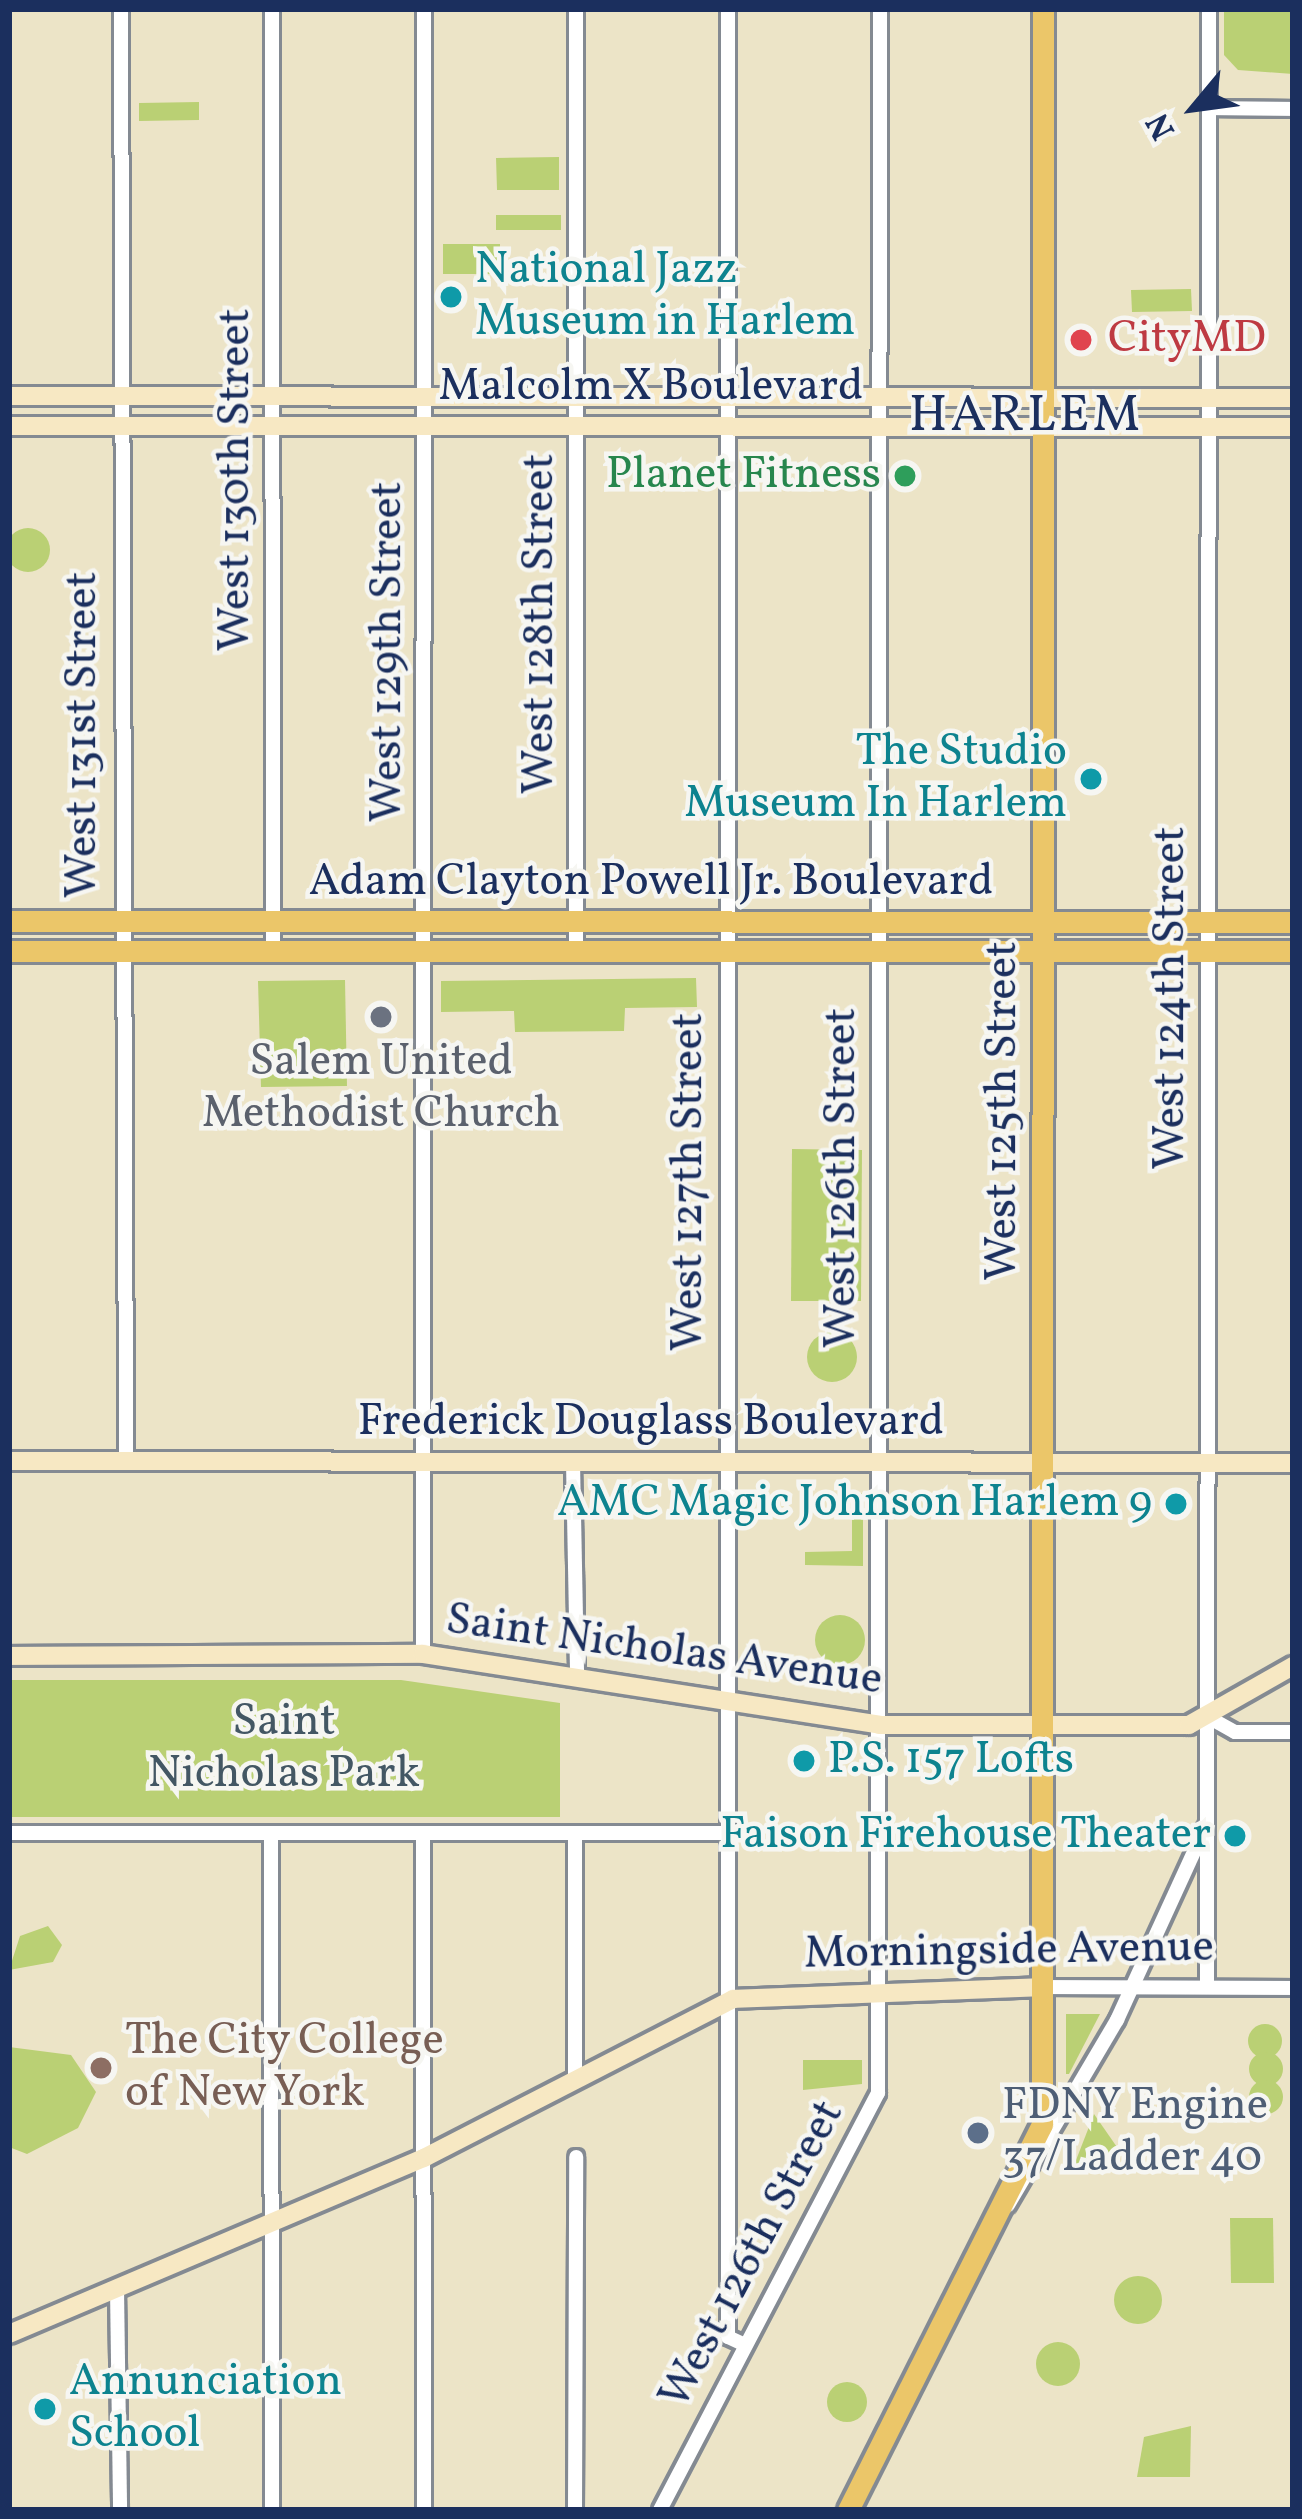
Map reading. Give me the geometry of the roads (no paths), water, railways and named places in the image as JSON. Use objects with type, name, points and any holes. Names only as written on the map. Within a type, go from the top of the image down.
[{"type":"main road","name":"West 125th Street","points":[[848,2510],[1041,2133],[1043,9]]},
{"type":"main road","name":"Malcolm X Boulevard","points":[[9,396],[1293,398]]},
{"type":"main road","name":"Malcolm X Boulevard","points":[[9,425],[1293,427]]},
{"type":"main road","name":"Adam Clayton Powell Jr. Boulevard","points":[[9,921],[1293,922]]},
{"type":"main road","name":"Adam Clayton Powell Jr. Boulevard","points":[[9,951],[1293,951]]},
{"type":"main road","name":"Frederick Douglass Boulevard","points":[[9,1461],[1293,1463]]},
{"type":"main road","name":"Saint Nicholas Avenue","points":[[9,1655],[423,1654],[879,1725],[1208,1717],[1293,1666]]},
{"type":"main road","name":"Morningside Avenue","points":[[727,2001],[1043,1987]]},
{"type":"main road","points":[[9,2333],[424,2158],[727,2001]]},
{"type":"street","name":"West 131st Street","points":[[121,9],[120,921],[126,1462]]},
{"type":"street","name":"West 130th Street","points":[[272,9],[273,952]]},
{"type":"street","name":"West 129th Street","points":[[423,1654],[424,9]]},
{"type":"street","name":"West 128th Street","points":[[576,9],[576,951]]},
{"type":"street","name":"West 127th Street","points":[[728,9],[728,2337],[745,2344]]},
{"type":"street","name":"West 126th Street","points":[[660,2510],[878,2092],[880,9]]},
{"type":"street","name":"West 124th Street","points":[[1207,1988],[1209,9]]},
{"type":"street","points":[[1209,108],[1293,109]]},
{"type":"street","points":[[573,1462],[577,1676]]},
{"type":"street","points":[[1208,1717],[1234,1732],[1293,1732]]},
{"type":"street","name":"West 125th Street","points":[[1008,2205],[1049,2150],[1207,1825]]},
{"type":"street","points":[[9,1833],[726,1833]]},
{"type":"street","points":[[271,1833],[272,2510]]},
{"type":"street","points":[[575,1833],[575,2080]]},
{"type":"street","points":[[423,1834],[424,2510]]},
{"type":"street","name":"Morningside Avenue","points":[[1043,1987],[1293,1988]]},
{"type":"street","points":[[575,2510],[576,2157]]},
{"type":"street","points":[[117,2289],[120,2510]]},
{"type":"place","name":"National Jazz Museum in Harlem","points":[[451,297]]},
{"type":"place","name":"CityMD","points":[[1081,340]]},
{"type":"place","name":"Planet Fitness","points":[[905,476]]},
{"type":"place","name":"The Studio Museum In Harlem","points":[[1091,779]]},
{"type":"place","name":"Salem United Methodist Church","points":[[381,1017]]},
{"type":"place","name":"AMC Magic Johnson Harlem 9","points":[[1176,1504]]},
{"type":"place","name":"P.S. 157 Lofts","points":[[804,1761]]},
{"type":"place","name":"Faison Firehouse Theater","points":[[1235,1836]]},
{"type":"place","name":"The City College of New York","points":[[101,2068]]},
{"type":"place","name":"FDNY Engine 37/Ladder 40","points":[[978,2133]]},
{"type":"place","name":"Annunciation School","points":[[45,2409]]},
{"type":"district","name":"HARLEM","points":[[1026,417]]},
{"type":"park label","name":"Saint Nicholas Park","points":[[284,1749]]}]
